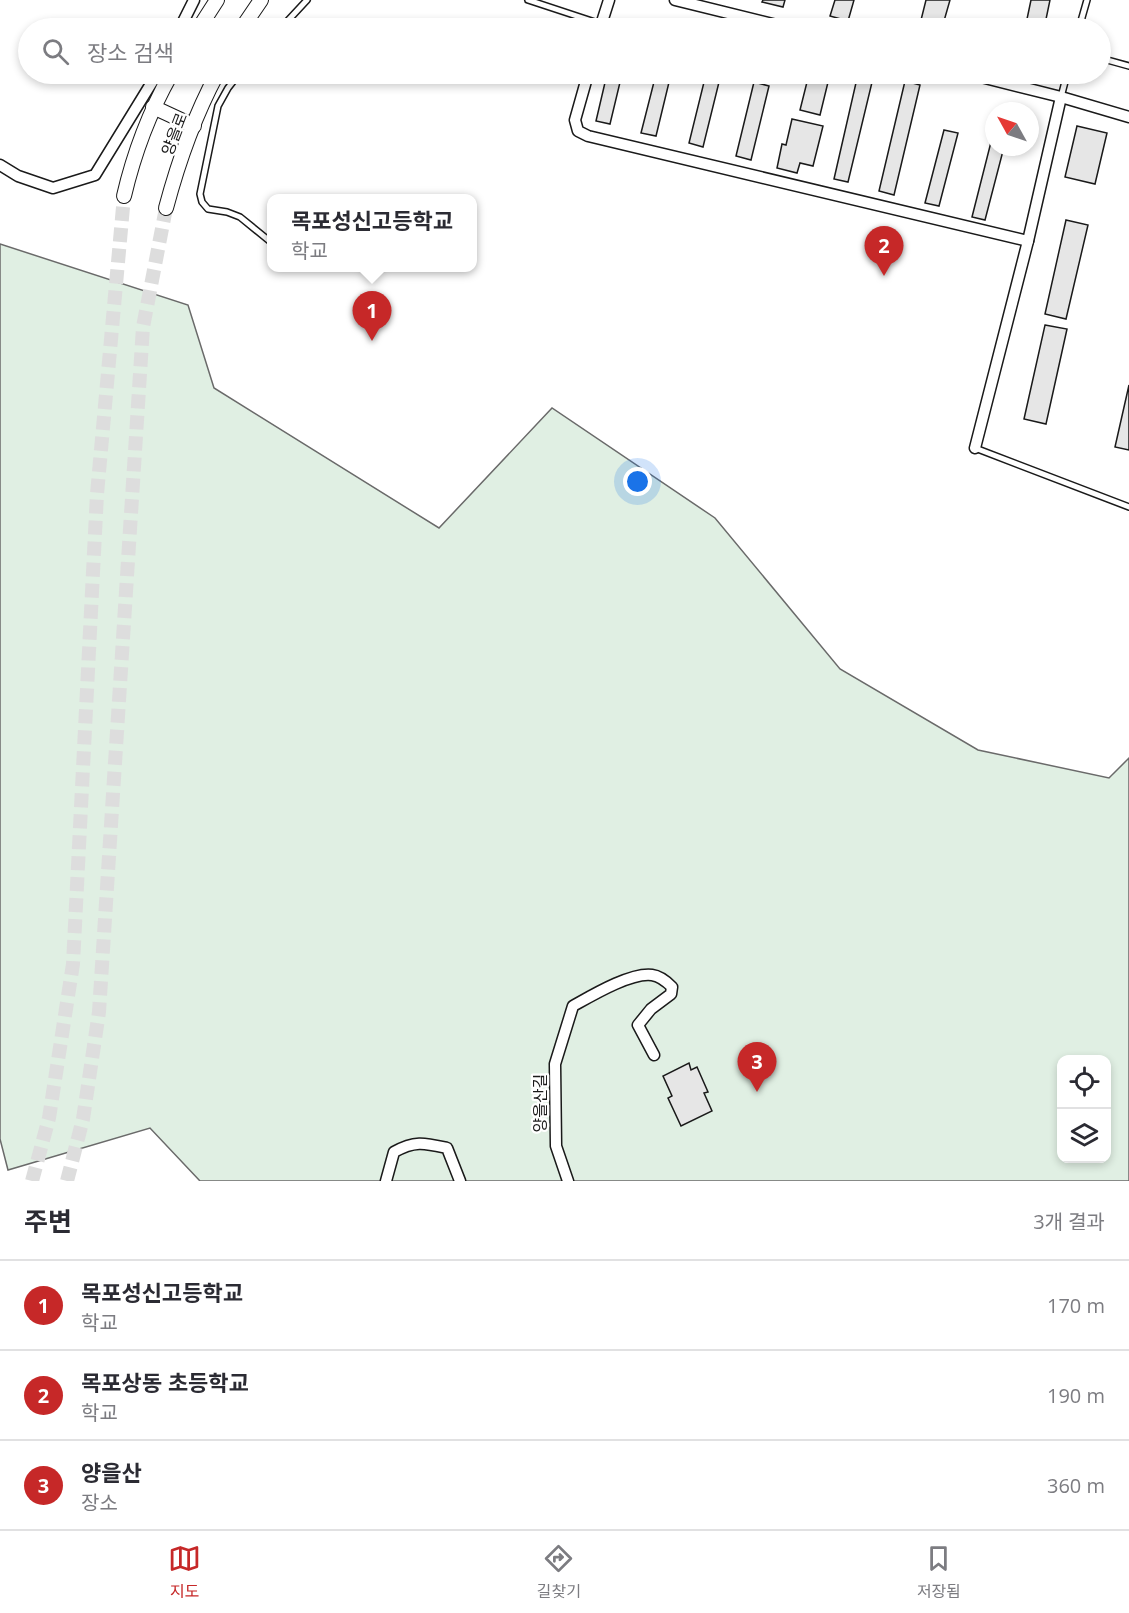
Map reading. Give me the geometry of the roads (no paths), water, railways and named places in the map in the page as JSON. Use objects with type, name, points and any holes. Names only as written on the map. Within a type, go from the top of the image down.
[{"type":"street","points":[[185,18],[194,0]]},
{"type":"street","points":[[205,18],[217,0]]},
{"type":"street","points":[[249,18],[261,0]]},
{"type":"street","points":[[603,18],[609,0]]},
{"type":"street","points":[[675,0],[748,18]]},
{"type":"street","points":[[0,165],[18,176],[53,188],[95,175],[151,84]]},
{"type":"street","name":"양을로","points":[[124,196],[131,166],[153,107],[166,84]]},
{"type":"street","name":"양을로","points":[[166,208],[194,126],[213,84]]},
{"type":"street","points":[[585,84],[576,120],[578,131],[588,136],[1028,241]]},
{"type":"street","points":[[1009,84],[1129,117]]},
{"type":"street","points":[[975,448],[1028,241],[1061,97]]},
{"type":"street","points":[[153,107],[194,126]]},
{"type":"street","name":"양을산길","points":[[568,1181],[556,1146],[555,1064],[573,1006],[610,986],[632,979],[653,975],[664,980],[672,987],[670,994],[651,1009],[638,1025],[654,1055]]},
{"type":"street","points":[[386,1181],[394,1152],[408,1144],[429,1144],[447,1148],[460,1181]]},
{"type":"lane","points":[[290,18],[307,0]]},
{"type":"lane","points":[[528,0],[579,18]]},
{"type":"lane","points":[[1082,18],[1087,0]]},
{"type":"lane","points":[[1111,61],[1129,66]]},
{"type":"lane","points":[[231,84],[218,106],[200,194],[202,202],[208,209],[240,217],[267,239]]},
{"type":"lane","points":[[1061,97],[1064,84]]},
{"type":"lane","points":[[975,448],[1129,507]]},
{"type":"tunnel","points":[[32,1181],[49,1118],[73,964],[97,494],[124,196]]},
{"type":"tunnel","points":[[67,1181],[83,1119],[99,1012],[143,327],[166,208]]},
{"type":"place","name":"목포상동 초등학교","points":[[884,276]]},
{"type":"place","name":"목포성신고등학교","points":[[372,341]]},
{"type":"place","name":"양을산","points":[[757,1092]]}]
